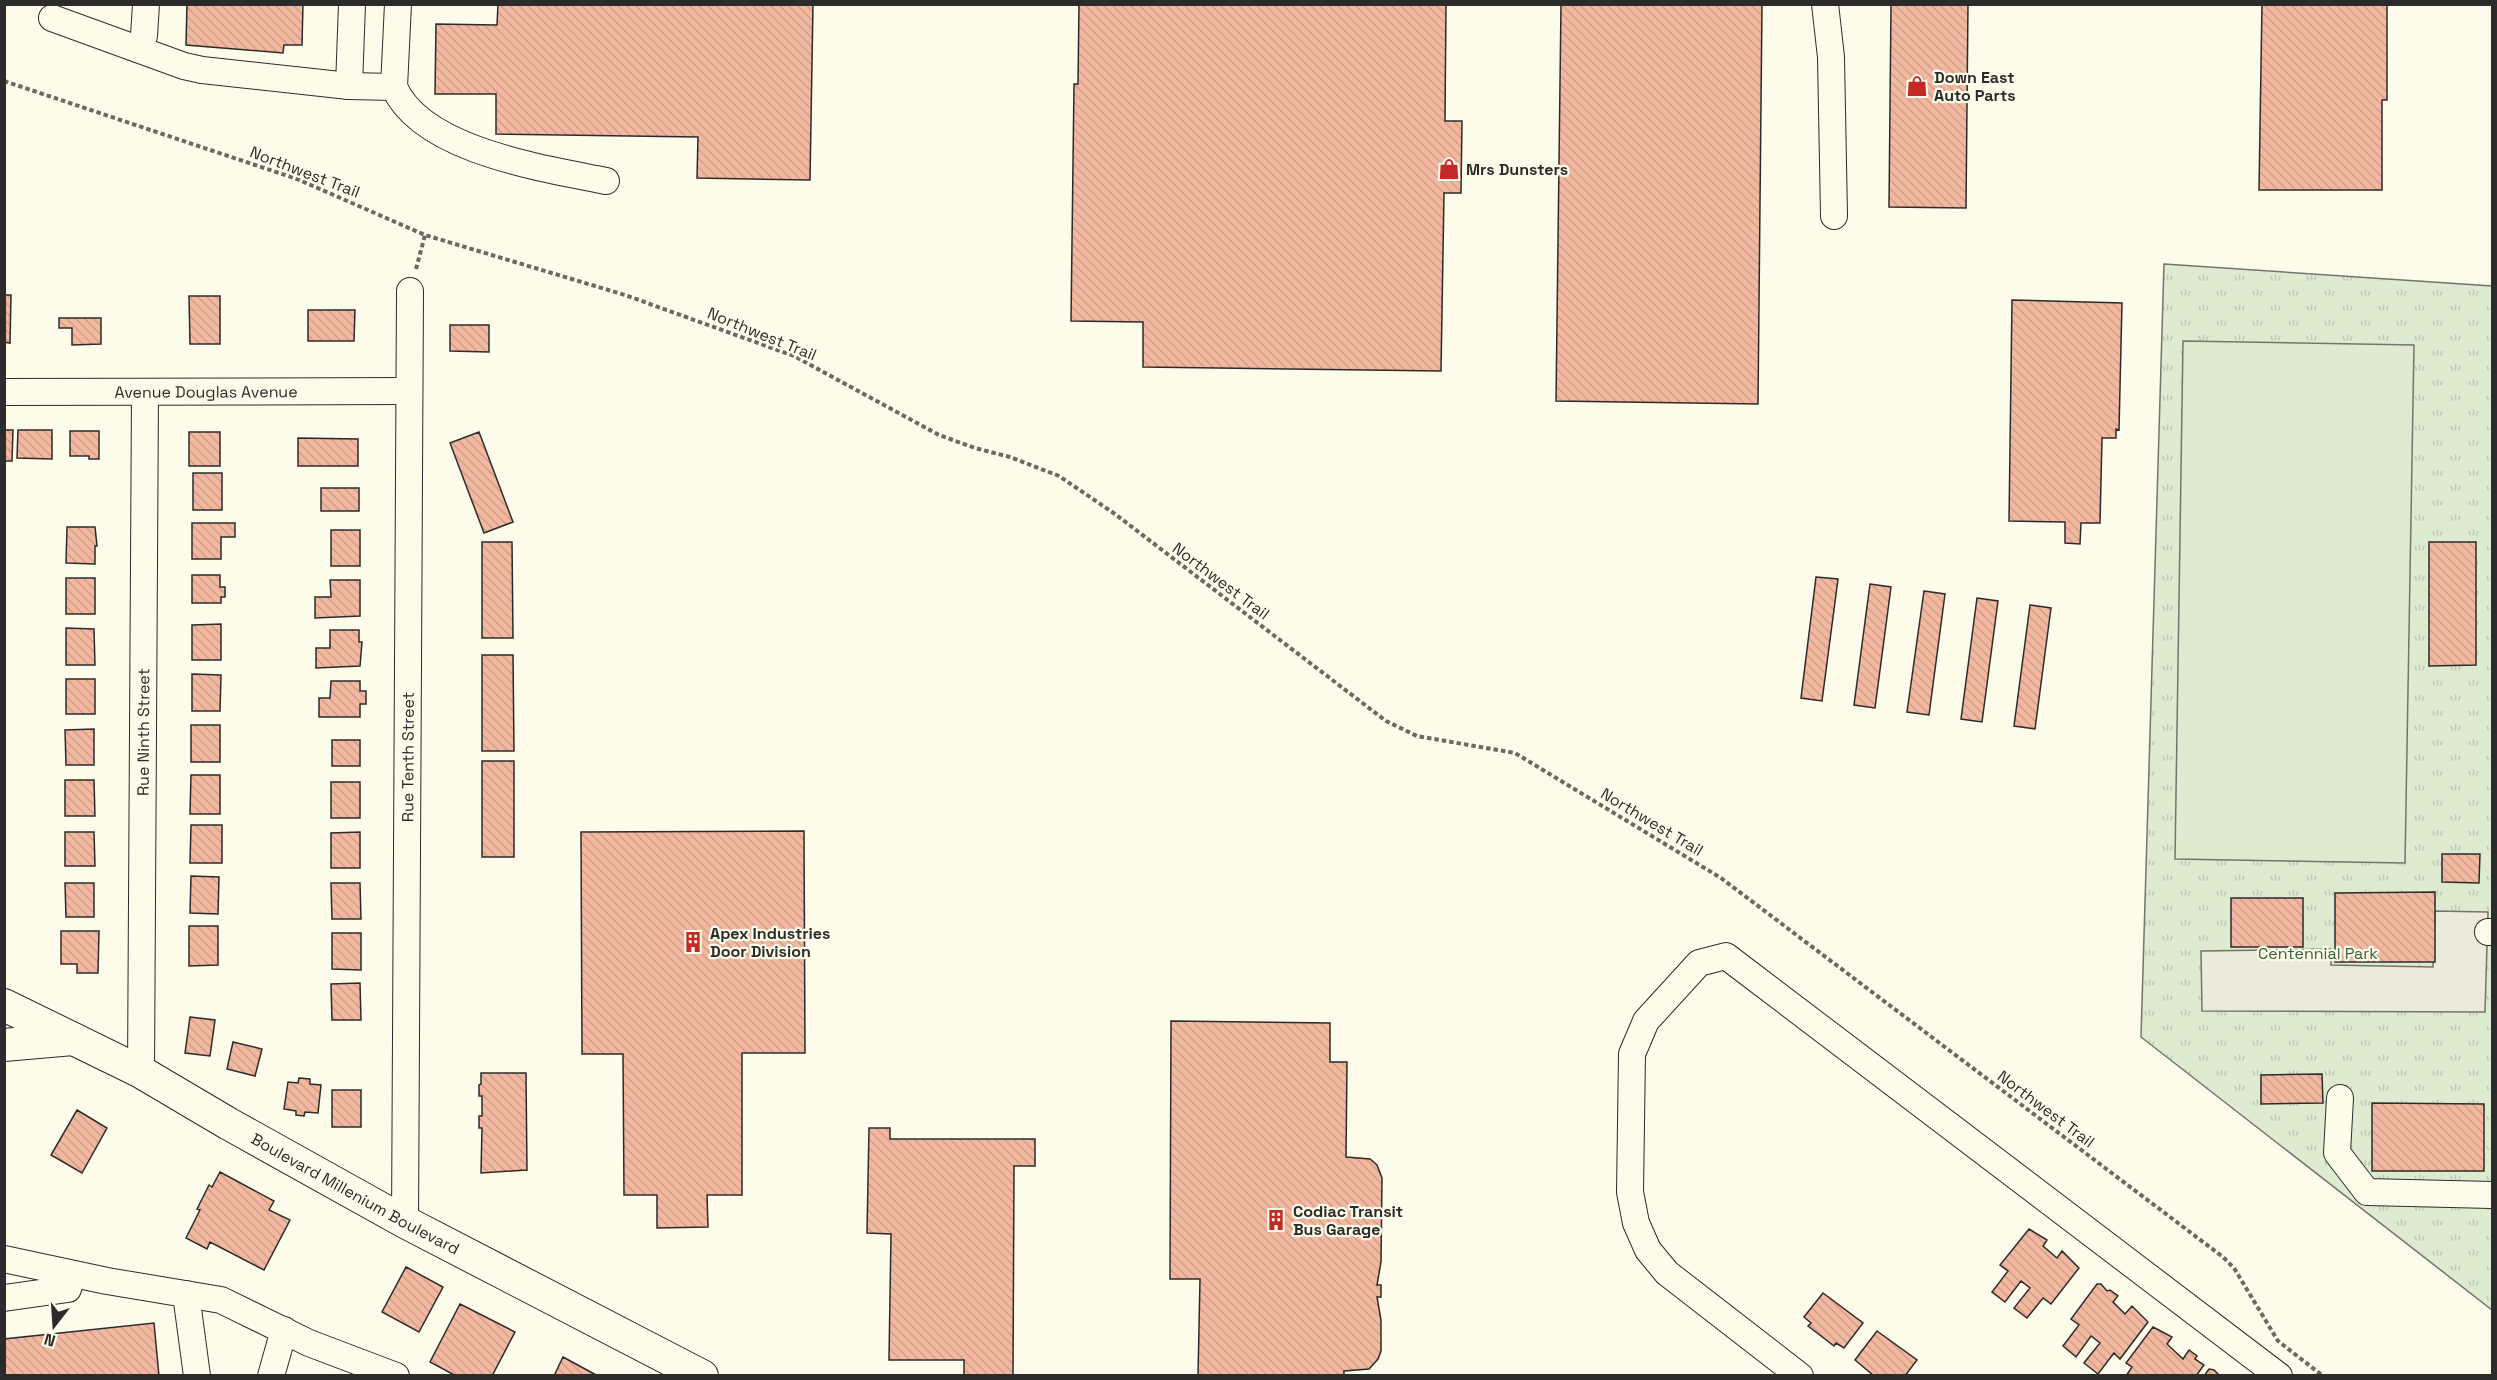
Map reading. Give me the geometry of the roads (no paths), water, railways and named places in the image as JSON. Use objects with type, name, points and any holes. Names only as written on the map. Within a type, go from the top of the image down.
[{"type":"main road","name":"Boulevard Millenium Boulevard","points":[[4,1005],[141,1072],[405,1222],[702,1376]]},
{"type":"main road","points":[[4,1045],[74,1039]]},
{"type":"street","points":[[138,49],[144,36],[146,4]]},
{"type":"street","points":[[349,86],[352,4]]},
{"type":"street","points":[[398,4],[394,87],[400,100],[415,117],[449,139],[534,166],[606,181]]},
{"type":"street","points":[[1825,4],[1832,57],[1834,216]]},
{"type":"street","points":[[52,18],[184,66],[202,70],[349,86],[394,87]]},
{"type":"street","name":"Rue Tenth Street","points":[[405,1222],[410,291]]},
{"type":"street","name":"Avenue Douglas Avenue","points":[[4,392],[409,391]]},
{"type":"street","name":"Rue Ninth Street","points":[[141,1072],[145,392]]},
{"type":"street","points":[[1800,1376],[1667,1273],[1648,1250],[1636,1223],[1630,1192],[1632,1054],[1638,1038],[1646,1022],[1699,963],[1726,956],[2279,1376]]},
{"type":"street","points":[[2340,1098],[2337,1153],[2367,1192],[2493,1195]]},
{"type":"street","points":[[4,1259],[232,1304],[309,1343],[396,1376]]},
{"type":"street","points":[[4,1298],[68,1289],[73,1274]]},
{"type":"street","points":[[186,1294],[198,1376]]},
{"type":"street","points":[[271,1376],[284,1330]]},
{"type":"place","name":"Down East Auto Parts","points":[[1917,86]]},
{"type":"place","name":"Mrs Dunsters","points":[[1449,169]]},
{"type":"place","name":"Apex Industries Door Division","points":[[693,942]]},
{"type":"place","name":"Codiac Transit Bus Garage","points":[[1276,1220]]},
{"type":"park label","name":"Centennial Park","points":[[2318,953]]}]
